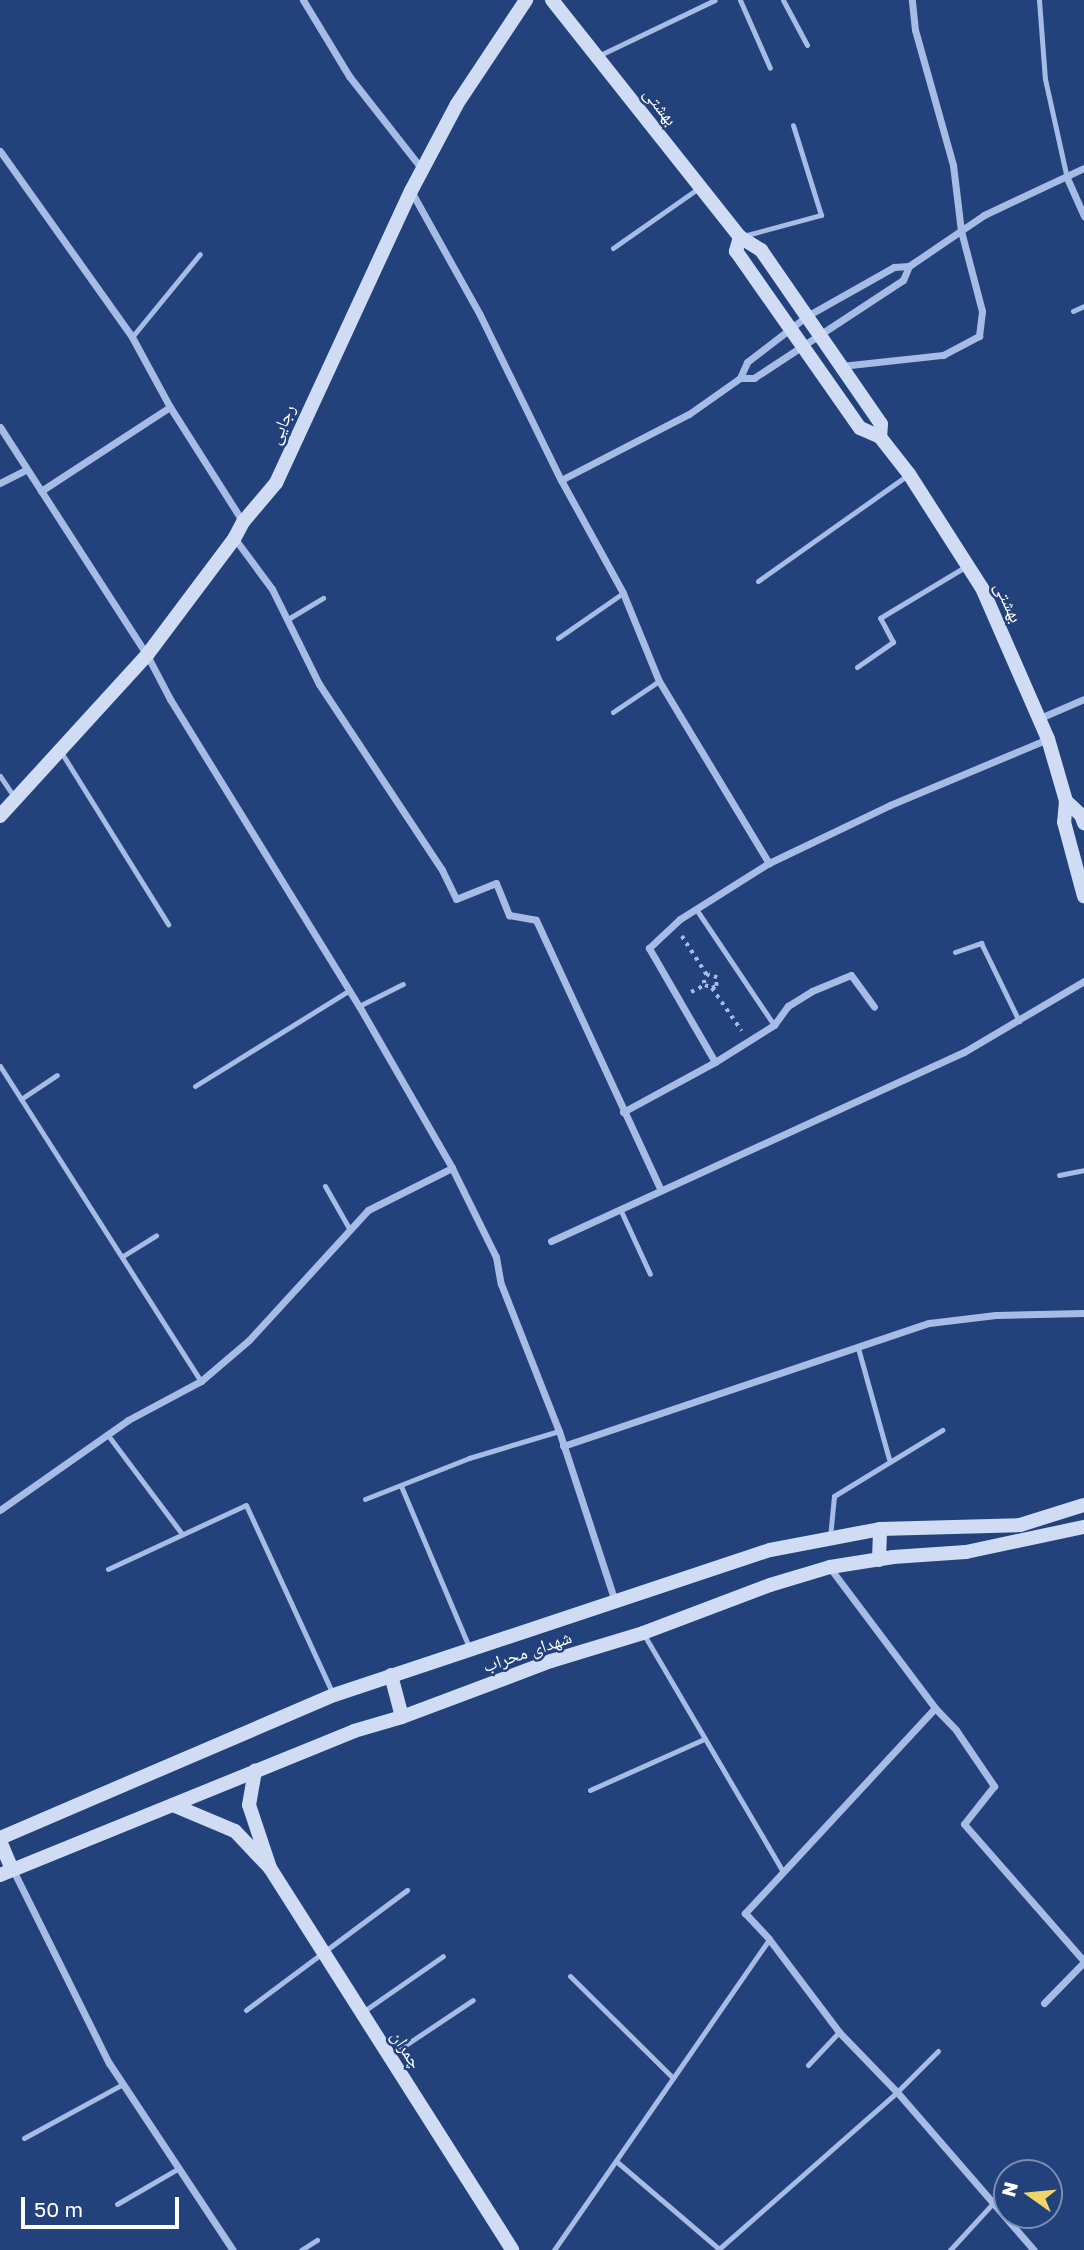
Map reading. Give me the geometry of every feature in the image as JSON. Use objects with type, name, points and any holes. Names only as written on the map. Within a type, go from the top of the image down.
[{"type":"street","points":[[303,0],[349,76],[422,169]]},
{"type":"street","name":"رجایی","points":[[0,816],[147,655],[234,539],[243,522],[276,482],[422,169],[457,104],[526,0]]},
{"type":"street","name":"بهشتی","points":[[552,0],[740,237]]},
{"type":"street","points":[[841,366],[943,355],[979,336],[982,311],[961,231],[953,165],[915,30],[912,0]]},
{"type":"street","points":[[0,151],[132,337],[170,407],[243,522]]},
{"type":"street","points":[[561,481],[689,414],[740,379],[754,378],[903,281],[909,267],[984,215],[1084,169]]},
{"type":"street","points":[[1067,178],[1084,216]]},
{"type":"street","points":[[411,191],[480,315],[561,481],[624,593],[659,681],[769,863]]},
{"type":"street","points":[[740,237],[761,250],[807,316],[881,424],[880,437],[860,428],[789,328],[736,251],[740,237]]},
{"type":"street","points":[[740,379],[747,362],[807,316],[894,267],[909,267]]},
{"type":"street","points":[[41,491],[170,407]]},
{"type":"street","points":[[0,427],[147,655],[170,699],[359,1006],[452,1168],[496,1257],[501,1284],[559,1431],[615,1601]]},
{"type":"street","name":"بهشتی","points":[[880,437],[909,474],[982,588],[1040,718],[1066,801],[1064,822],[1084,896]]},
{"type":"street","points":[[0,483],[27,469]]},
{"type":"street","points":[[234,539],[272,590],[319,684],[442,870],[456,898],[496,883],[509,915],[536,920],[661,1191]]},
{"type":"street","points":[[1040,718],[1084,699]]},
{"type":"street","points":[[715,1062],[649,948],[696,909],[769,863],[890,805],[1048,739]]},
{"type":"street","name":"بهشتی","points":[[1066,801],[1081,815],[1084,823]]},
{"type":"street","points":[[623,1112],[715,1062],[774,1025],[788,1006],[812,990],[851,975],[874,1007]]},
{"type":"street","points":[[551,1241],[951,1058],[1084,981]]},
{"type":"street","points":[[0,1510],[107,1434],[201,1381],[249,1340],[368,1210],[452,1168]]},
{"type":"street","points":[[563,1446],[929,1323],[996,1315],[1084,1312]]},
{"type":"street","name":"شهدای محراب","points":[[0,1839],[334,1695],[770,1550],[880,1529],[1020,1525],[1084,1505]]},
{"type":"street","name":"شهدای محراب","points":[[6,1872],[354,1731],[402,1717],[551,1661],[643,1633],[770,1585],[830,1567],[966,1552],[1084,1527]]},
{"type":"street","points":[[879,1560],[880,1529]]},
{"type":"street","points":[[830,1567],[935,1708],[956,1730],[994,1786],[964,1824],[1084,1961],[1044,2003]]},
{"type":"street","points":[[391,1675],[402,1717]]},
{"type":"street","points":[[935,1708],[745,1913],[769,1939],[839,2032],[897,2092],[993,2201]]},
{"type":"street","points":[[255,1771],[249,1805],[270,1868]]},
{"type":"street","points":[[173,1805],[235,1831],[270,1868]]},
{"type":"street","points":[[0,1839],[6,1872],[109,2063],[233,2250]]},
{"type":"street","name":"چمران","points":[[270,1868],[512,2250]]},
{"type":"street","points":[[1016,2229],[1034,2250]]},
{"type":"lane","points":[[597,57],[715,0]]},
{"type":"lane","points":[[740,0],[770,68]]},
{"type":"lane","points":[[783,0],[807,45]]},
{"type":"lane","points":[[1039,0],[1045,79],[1067,178]]},
{"type":"lane","points":[[740,237],[821,215],[793,125]]},
{"type":"lane","points":[[613,248],[700,187]]},
{"type":"lane","points":[[132,337],[200,254]]},
{"type":"lane","points":[[1073,310],[1084,306]]},
{"type":"lane","points":[[758,581],[909,474]]},
{"type":"lane","points":[[857,667],[893,642],[880,618],[968,565]]},
{"type":"lane","points":[[558,638],[624,593]]},
{"type":"lane","points":[[288,619],[323,598]]},
{"type":"lane","points":[[614,712],[659,681]]},
{"type":"lane","points":[[61,752],[168,924]]},
{"type":"lane","points":[[0,776],[16,800]]},
{"type":"lane","points":[[696,909],[774,1025]]},
{"type":"lane","points":[[955,952],[981,943],[1019,1020]]},
{"type":"lane","points":[[359,1006],[402,984]]},
{"type":"lane","points":[[195,1086],[348,991]]},
{"type":"lane","points":[[0,1066],[201,1381]]},
{"type":"lane","points":[[22,1099],[57,1075]]},
{"type":"lane","points":[[1059,1175],[1084,1170]]},
{"type":"lane","points":[[325,1186],[350,1230]]},
{"type":"lane","points":[[621,1211],[650,1274]]},
{"type":"lane","points":[[123,1256],[156,1235]]},
{"type":"lane","points":[[858,1348],[889,1459]]},
{"type":"lane","points":[[830,1537],[834,1496],[889,1459],[942,1430]]},
{"type":"lane","points":[[365,1499],[469,1458],[559,1431]]},
{"type":"lane","points":[[107,1434],[182,1534]]},
{"type":"lane","points":[[401,1486],[471,1651]]},
{"type":"lane","points":[[108,1569],[246,1505],[334,1695]]},
{"type":"lane","points":[[643,1633],[782,1872]]},
{"type":"lane","points":[[590,1790],[704,1739]]},
{"type":"lane","points":[[246,2010],[407,1890]]},
{"type":"lane","points":[[554,2250],[769,1939]]},
{"type":"lane","points":[[362,2013],[443,1956]]},
{"type":"lane","points":[[570,1976],[674,2078]]},
{"type":"lane","points":[[389,2056],[473,2000]]},
{"type":"lane","points":[[808,2065],[839,2032]]},
{"type":"lane","points":[[615,2161],[719,2249],[897,2092],[938,2050]]},
{"type":"lane","points":[[24,2138],[123,2084]]},
{"type":"lane","points":[[117,2204],[179,2168]]},
{"type":"lane","points":[[950,2250],[993,2203]]},
{"type":"lane","points":[[301,2250],[317,2240]]},
{"type":"path","points":[[675,924],[708,975],[717,978],[716,986],[712,988]]},
{"type":"path","points":[[708,975],[705,985],[712,988],[749,1041]]}]
